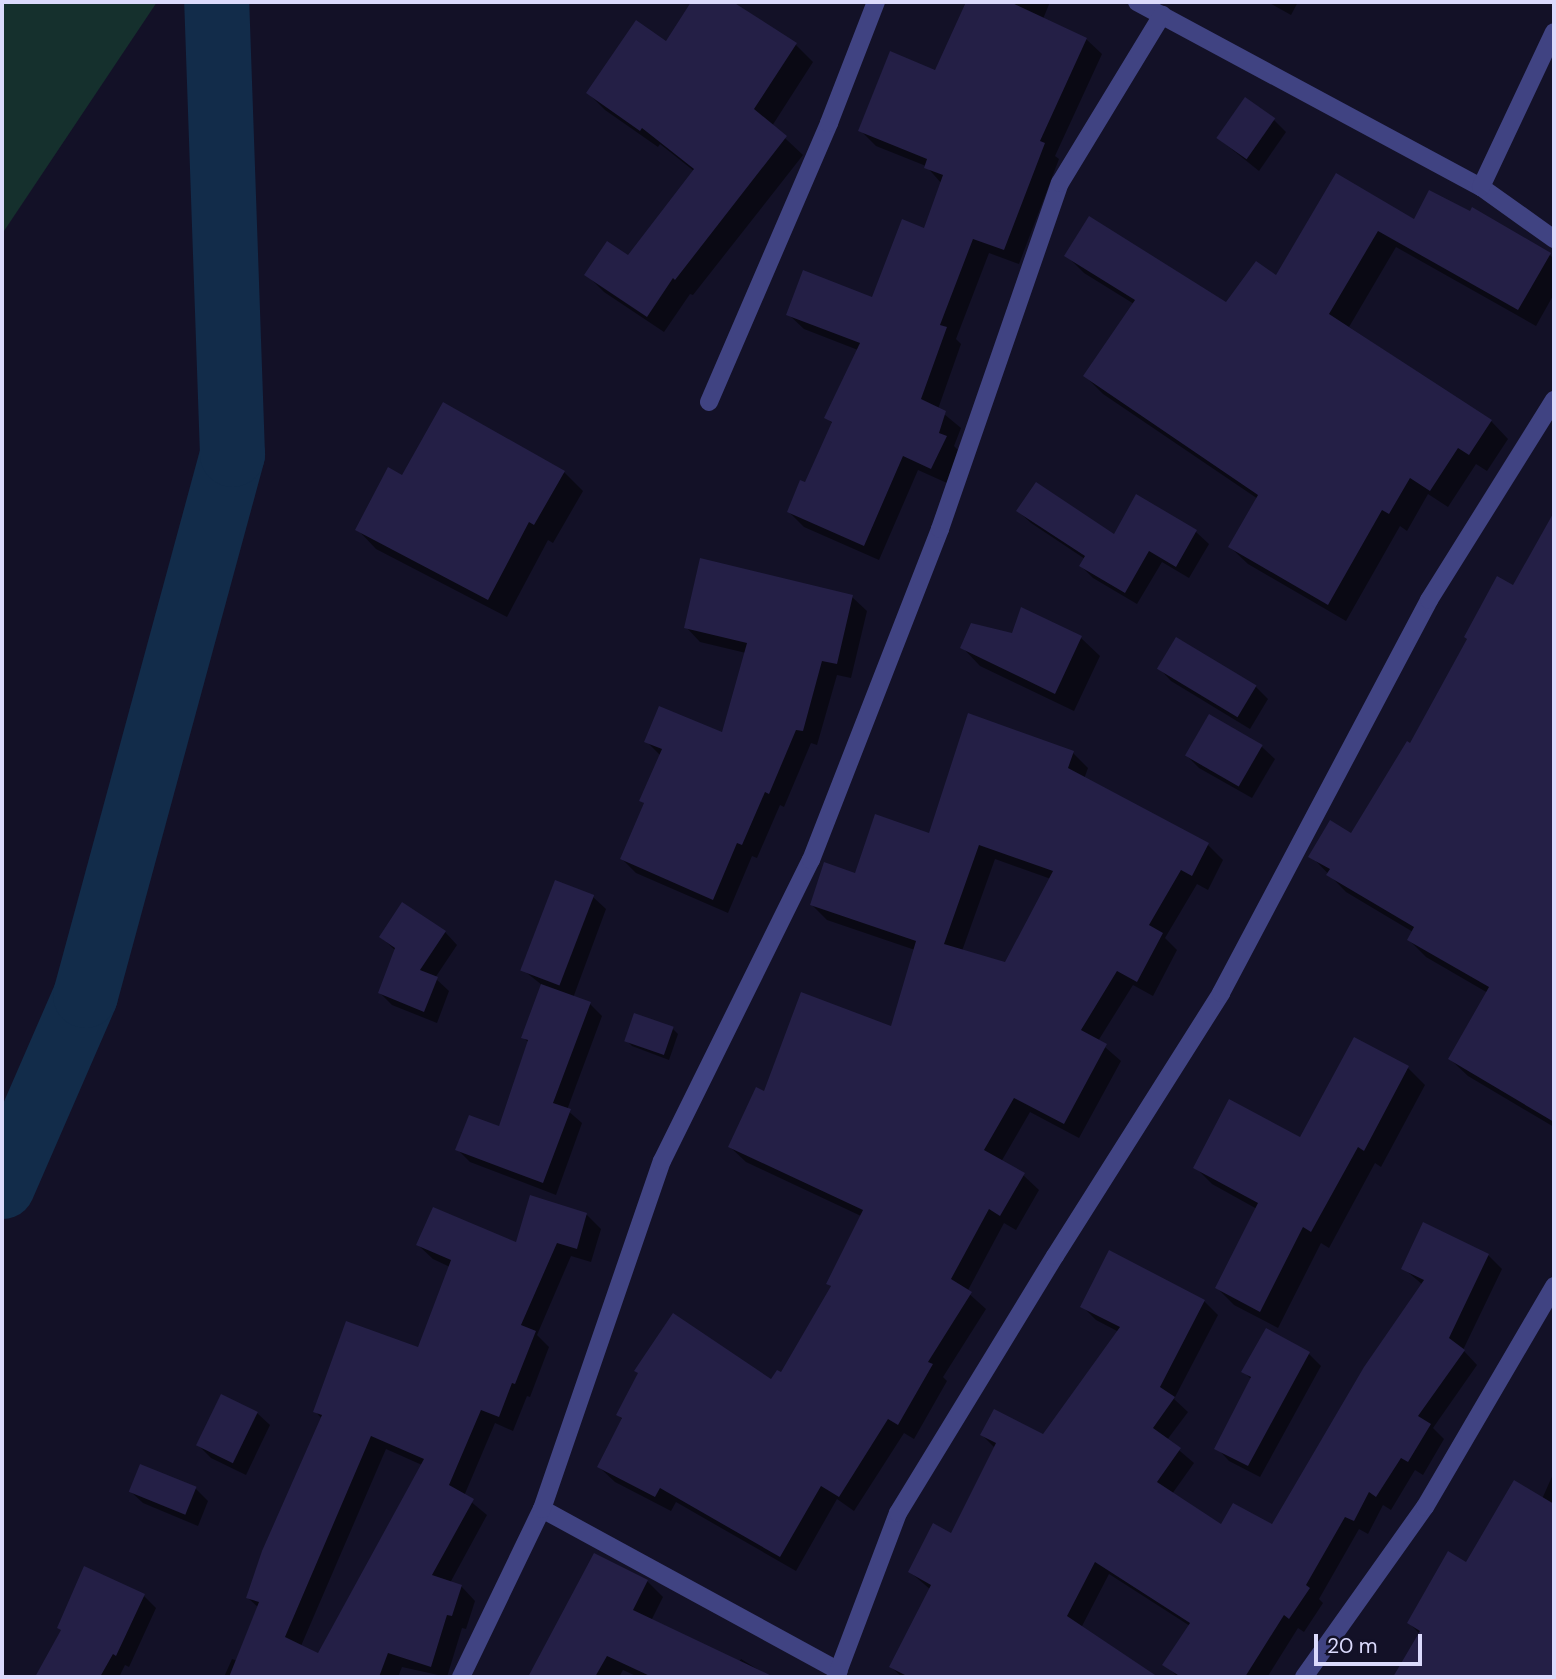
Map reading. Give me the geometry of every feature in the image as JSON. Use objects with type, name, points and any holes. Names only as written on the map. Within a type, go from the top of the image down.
[{"type":"street","points":[[709,402],[829,123],[876,2]]},
{"type":"street","points":[[1137,2],[1481,187],[1554,239]]},
{"type":"street","points":[[461,1677],[542,1509],[662,1161],[811,860],[940,529],[1060,183],[1161,15]]},
{"type":"street","points":[[1481,187],[1554,32]]},
{"type":"street","points":[[542,1509],[837,1674],[875,1567],[898,1513],[1055,1256],[1221,993],[1429,600],[1554,400]]},
{"type":"street","points":[[1304,1677],[1424,1507],[1554,1286]]},
{"type":"green space","points":[[2,2],[157,2],[2,234]]},
{"type":"building","points":[[691,2],[733,2],[797,43],[754,109],[787,136],[675,280],[673,278],[647,317],[584,275],[607,241],[628,255],[694,169],[642,128],[640,131],[586,93],[636,20],[666,41]]},
{"type":"building","points":[[966,2],[1010,2],[1087,38],[1040,141],[1045,143],[1004,250],[973,239],[940,325],[947,327],[921,399],[946,411],[939,433],[947,436],[931,469],[903,456],[864,546],[787,512],[800,480],[805,482],[832,422],[824,418],[860,343],[786,315],[803,270],[872,297],[902,219],[924,228],[943,175],[924,168],[927,159],[858,131],[890,51],[935,70]]},
{"type":"building","points":[[1245,97],[1275,118],[1247,159],[1216,138]]},
{"type":"building","points":[[1336,173],[1414,219],[1429,190],[1470,211],[1472,207],[1551,253],[1518,310],[1378,231],[1329,314],[1492,420],[1469,455],[1458,448],[1430,491],[1410,478],[1389,514],[1382,510],[1328,605],[1228,547],[1258,495],[1083,376],[1135,300],[1064,256],[1089,216],[1226,302],[1256,261],[1276,275]]},
{"type":"building","points":[[443,402],[565,471],[534,525],[529,522],[488,600],[355,530],[388,467],[402,475]]},
{"type":"building","points":[[1036,482],[1114,534],[1136,494],[1197,530],[1176,567],[1149,551],[1125,593],[1079,566],[1085,556],[1016,511]]},
{"type":"building","points":[[1554,512],[1554,1122],[1448,1059],[1489,987],[1407,940],[1414,927],[1326,875],[1330,869],[1308,857],[1330,820],[1351,833],[1407,741],[1410,743],[1467,639],[1464,637],[1497,576],[1513,585]]},
{"type":"building","points":[[700,558],[853,595],[837,664],[822,661],[803,731],[796,730],[769,794],[765,792],[742,845],[737,843],[713,900],[620,859],[644,803],[639,801],[662,749],[644,742],[659,706],[722,732],[747,643],[684,628]]},
{"type":"building","points":[[1021,607],[1082,636],[1055,694],[960,648],[971,623],[1012,633]]},
{"type":"building","points":[[1176,637],[1257,685],[1238,717],[1157,669]]},
{"type":"building","points":[[968,713],[1074,751],[1068,768],[1209,843],[1192,876],[1181,870],[1149,925],[1163,933],[1137,982],[1117,971],[1081,1030],[1107,1044],[1064,1124],[1014,1098],[984,1150],[1025,1173],[1000,1216],[989,1209],[951,1279],[972,1292],[928,1362],[933,1364],[898,1425],[888,1419],[839,1497],[821,1486],[780,1557],[660,1488],[655,1497],[597,1467],[622,1418],[616,1415],[638,1373],[634,1371],[673,1313],[771,1379],[777,1370],[781,1372],[831,1286],[826,1284],[863,1210],[728,1147],[756,1087],[764,1091],[801,992],[891,1026],[916,941],[810,905],[824,862],[855,873],[875,814],[929,833]],"holes":[[[979,845],[1053,871],[1005,962],[944,944]]]},
{"type":"building","points":[[1209,714],[1263,745],[1239,787],[1185,756]]},
{"type":"building","points":[[555,880],[594,895],[559,986],[520,971]]},
{"type":"building","points":[[402,902],[446,931],[420,970],[438,977],[424,1012],[378,993],[395,948],[379,937]]},
{"type":"building","points":[[541,984],[591,1002],[553,1103],[571,1109],[543,1183],[455,1150],[469,1115],[499,1126],[528,1040],[521,1038]]},
{"type":"building","points":[[634,1013],[674,1027],[664,1055],[624,1041]]},
{"type":"building","points":[[1354,1037],[1409,1066],[1364,1151],[1358,1147],[1311,1232],[1303,1227],[1260,1312],[1215,1288],[1258,1203],[1193,1168],[1229,1099],[1300,1137]]},
{"type":"building","points":[[530,1195],[587,1213],[577,1249],[557,1243],[521,1325],[536,1331],[499,1417],[481,1410],[449,1485],[474,1499],[432,1575],[462,1585],[452,1616],[447,1615],[431,1667],[388,1653],[379,1677],[229,1677],[259,1602],[246,1598],[262,1551],[322,1415],[313,1412],[346,1321],[418,1347],[451,1260],[416,1245],[433,1207],[516,1242]],"holes":[[[371,1436],[424,1459],[318,1653],[285,1637]]]},
{"type":"building","points":[[1423,1222],[1489,1254],[1449,1338],[1465,1350],[1418,1416],[1431,1424],[1408,1462],[1401,1458],[1376,1497],[1369,1492],[1354,1521],[1345,1517],[1306,1585],[1310,1588],[1289,1619],[1284,1615],[1245,1677],[1181,1677],[1162,1665],[1190,1623],[1095,1562],[1067,1616],[1158,1677],[909,1677],[889,1667],[931,1585],[908,1572],[933,1523],[951,1533],[996,1443],[980,1435],[994,1409],[1043,1434],[1120,1327],[1080,1307],[1109,1250],[1205,1300],[1160,1387],[1175,1397],[1153,1428],[1181,1448],[1157,1482],[1221,1524],[1233,1503],[1272,1524],[1364,1367],[1424,1280],[1401,1269]]},
{"type":"building","points":[[1266,1328],[1310,1352],[1248,1466],[1214,1449],[1251,1377],[1241,1372]]},
{"type":"building","points":[[221,1394],[258,1412],[233,1463],[196,1445]]},
{"type":"building","points":[[140,1464],[197,1487],[185,1515],[129,1492]]},
{"type":"building","points":[[1514,1480],[1554,1504],[1554,1677],[1393,1677],[1420,1631],[1407,1623],[1448,1551],[1466,1562]]},
{"type":"building","points":[[594,1553],[648,1580],[633,1610],[774,1677],[652,1677],[607,1656],[595,1677],[528,1677]]},
{"type":"building","points":[[84,1566],[145,1594],[116,1656],[113,1654],[100,1677],[35,1677],[61,1630],[57,1628]]},
{"type":"waterway","points":[[2,1186],[85,995],[232,454],[216,2]]}]
